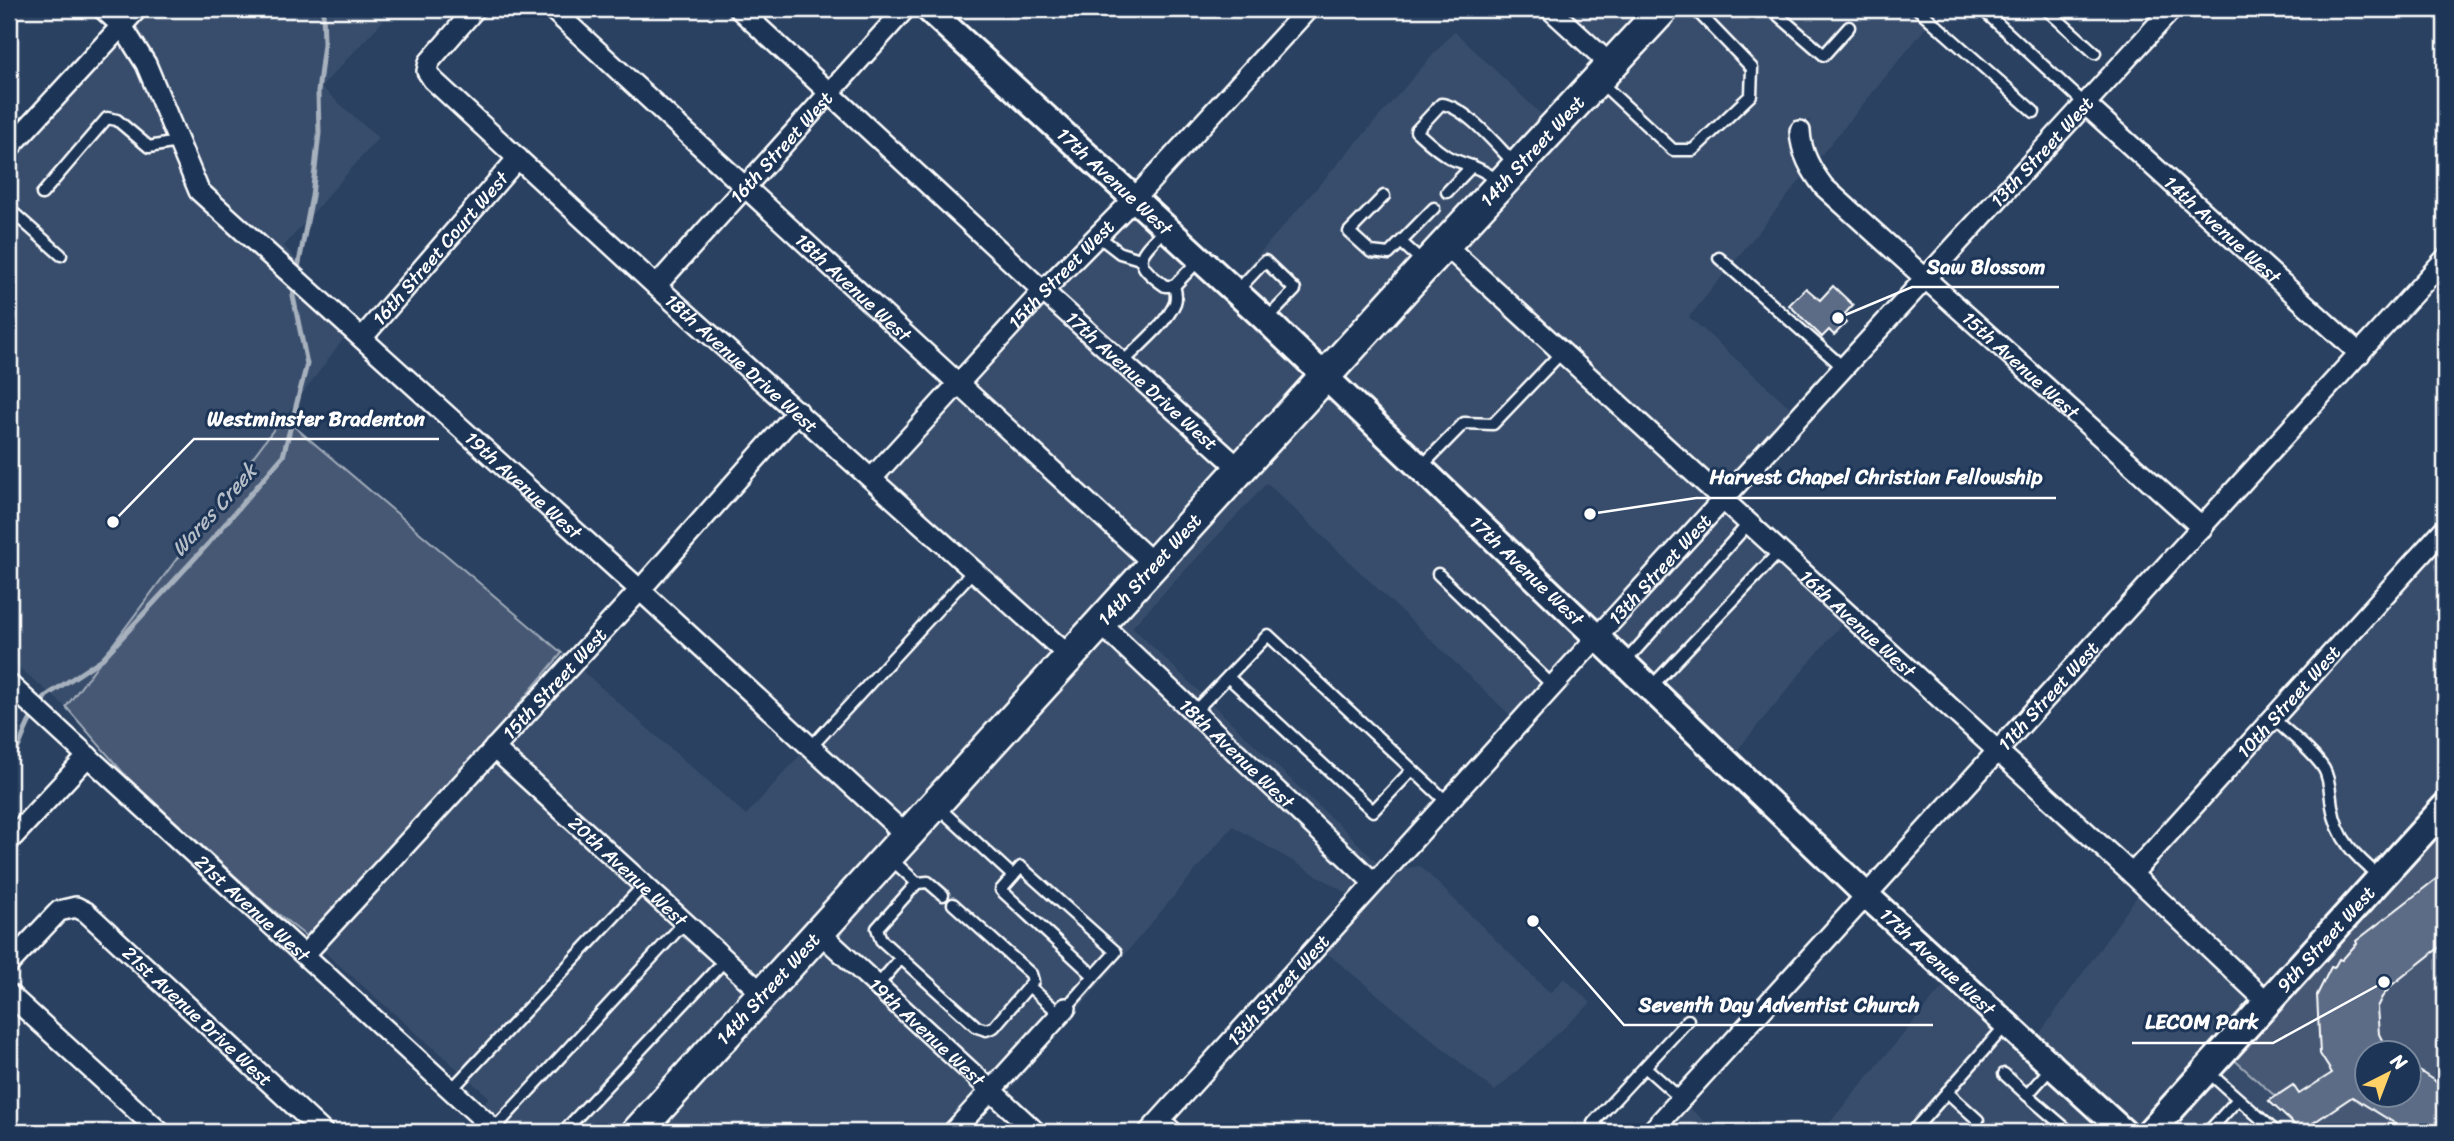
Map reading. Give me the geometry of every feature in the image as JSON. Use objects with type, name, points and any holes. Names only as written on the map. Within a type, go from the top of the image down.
[{"type":"main road","name":"14th Street West","points":[[642,1130],[1069,656],[1663,9]]},
{"type":"main road","name":"9th Street West","points":[[2150,1132],[2445,807]]},
{"type":"street","name":"19th Avenue West","points":[[103,9],[121,26],[146,64],[199,191],[811,747],[897,846]]},
{"type":"street","points":[[9,148],[137,9]]},
{"type":"street","name":"18th Avenue Drive West","points":[[475,9],[429,62],[427,71],[433,80],[656,286],[1069,656]]},
{"type":"street","name":"18th Avenue West","points":[[552,9],[1154,564]]},
{"type":"street","name":"17th Avenue Drive West","points":[[739,9],[1043,291],[1240,469]]},
{"type":"street","name":"16th Street West","points":[[656,286],[905,9]]},
{"type":"street","name":"17th Avenue West","points":[[928,9],[1325,376],[1866,895],[2124,1132]]},
{"type":"street","name":"15th Street West","points":[[872,478],[1308,9]]},
{"type":"street","points":[[1550,9],[1604,72]]},
{"type":"street","name":"13th Street West","points":[[1149,1132],[2172,9]]},
{"type":"street","name":"14th Avenue West","points":[[2085,104],[2360,354]]},
{"type":"street","name":"15th Avenue West","points":[[1800,131],[1801,144],[1811,170],[1824,187],[2202,528]]},
{"type":"street","name":"16th Street Court West","points":[[362,338],[518,158]]},
{"type":"street","name":"16th Avenue West","points":[[1436,255],[1562,352],[2132,874],[2268,1003]]},
{"type":"street","name":"11th Street West","points":[[1656,1130],[1681,1099],[2445,259]]},
{"type":"street","name":"15th Street West","points":[[305,954],[640,590],[798,411]]},
{"type":"street","name":"10th Street West","points":[[2132,874],[2445,528]]},
{"type":"street","name":"18th Avenue West","points":[[1100,623],[1374,883]]},
{"type":"street","name":"21st Avenue West","points":[[15,690],[495,1131]]},
{"type":"street","name":"20th Avenue West","points":[[494,748],[764,994]]},
{"type":"street","points":[[9,841],[88,755]]},
{"type":"street","name":"21st Avenue Drive West","points":[[9,964],[59,911],[76,907],[86,912],[323,1132]]},
{"type":"street","name":"19th Avenue West","points":[[819,932],[1036,1132]]},
{"type":"street","points":[[9,994],[159,1132]]},
{"type":"street","points":[[953,1132],[1063,1011]]},
{"type":"lane","points":[[1604,72],[1673,150],[1693,149],[1751,95],[1752,82],[1752,68],[1695,9]]},
{"type":"lane","points":[[1775,9],[1779,16],[1824,55],[1849,27]]},
{"type":"lane","points":[[1918,9],[2034,112]]},
{"type":"lane","points":[[1982,9],[2085,104]]},
{"type":"lane","points":[[2046,9],[2095,53]]},
{"type":"lane","points":[[1441,104],[1449,105],[1472,122],[1509,175],[1450,158],[1416,131],[1441,104]]},
{"type":"lane","points":[[42,194],[107,118],[117,120],[149,147],[177,142]]},
{"type":"lane","points":[[1447,192],[1472,166]]},
{"type":"lane","points":[[1384,196],[1349,232],[1371,252],[1390,254],[1434,208]]},
{"type":"lane","points":[[9,209],[61,255]]},
{"type":"lane","points":[[1166,228],[1142,253],[1140,259],[1144,269],[1152,277],[1165,286],[1174,286],[1200,259]]},
{"type":"lane","points":[[1098,236],[1120,253],[1140,259]]},
{"type":"lane","points":[[1401,242],[1436,255]]},
{"type":"lane","points":[[1719,258],[1844,368]]},
{"type":"lane","points":[[1236,293],[1265,261],[1296,290],[1266,321]]},
{"type":"lane","points":[[1122,363],[1172,307],[1177,296],[1174,286]]},
{"type":"lane","points":[[1420,467],[1464,423],[1493,424],[1562,352]]},
{"type":"lane","points":[[1625,662],[1749,523]]},
{"type":"lane","points":[[1651,687],[1780,551]]},
{"type":"lane","points":[[811,747],[974,570]]},
{"type":"lane","points":[[1438,574],[1553,686]]},
{"type":"lane","points":[[1194,712],[1268,635],[1447,802]]},
{"type":"lane","points":[[1228,677],[1373,810],[1412,770]]},
{"type":"lane","points":[[2273,718],[2326,772],[2333,812],[2341,837],[2357,858],[2381,878]]},
{"type":"lane","points":[[935,804],[1013,876]]},
{"type":"lane","points":[[897,846],[917,883]]},
{"type":"lane","points":[[1030,987],[1063,1011],[1116,952],[1021,867],[1001,890],[1094,976]]},
{"type":"lane","points":[[943,895],[928,881],[917,883],[877,928],[881,940],[977,1027],[986,1030],[994,1027],[1033,981],[1031,974],[953,904]]},
{"type":"lane","points":[[451,1090],[644,885]]},
{"type":"lane","points":[[495,1131],[685,922]]},
{"type":"lane","points":[[877,986],[901,958]]},
{"type":"lane","points":[[563,1132],[726,959]]},
{"type":"lane","points":[[1603,1132],[1593,1123],[1688,1020]]},
{"type":"lane","points":[[1912,1132],[2006,1024]]},
{"type":"lane","points":[[2027,1095],[2052,1066]]},
{"type":"lane","points":[[1645,1067],[1681,1099]]},
{"type":"lane","points":[[2207,1071],[2276,1132]]},
{"type":"lane","points":[[2004,1074],[2070,1132]]},
{"type":"lane","points":[[1947,1092],[1978,1120]]},
{"type":"lane","points":[[2208,1132],[2238,1099]]},
{"type":"lane","points":[[1163,1117],[1179,1132]]},
{"type":"shaded area","points":[[150,9],[394,9],[321,87],[378,138],[284,246],[312,277],[207,184],[156,59],[134,26]]},
{"type":"shaded area","points":[[1566,9],[1649,9],[1611,50]]},
{"type":"shaded area","points":[[1674,9],[1941,9],[1818,159],[1811,141],[1810,120],[1790,123],[1792,149],[1803,177],[1689,317],[1793,410],[1724,486],[1459,243]]},
{"type":"shaded area","points":[[1454,31],[1547,120],[1325,362],[1237,279]]},
{"type":"shaded area","points":[[119,43],[137,69],[174,162],[192,199],[345,337],[66,707],[9,659],[9,163]]},
{"type":"shaded area","points":[[1134,213],[1311,378],[1240,455],[1057,290]]},
{"type":"shaded area","points":[[1445,259],[1710,501],[1599,622],[1339,375]]},
{"type":"shaded area","points":[[1043,306],[1226,471],[1154,550],[971,382]]},
{"type":"shaded area","points":[[1324,391],[1584,637],[1512,717],[1267,483],[1132,627],[1336,821],[1378,864],[1375,868],[1114,621]]},
{"type":"shaded area","points":[[957,398],[1139,565],[1069,642],[886,476]]},
{"type":"shaded area","points":[[283,417],[562,653],[492,736],[307,937],[267,905],[127,777],[66,707]]},
{"type":"shaded area","points":[[1724,514],[1842,623],[1735,753],[1612,635]]},
{"type":"shaded area","points":[[2445,542],[2445,793],[2268,989],[2151,877],[2169,848]]},
{"type":"shaded area","points":[[960,572],[1055,658],[907,822],[816,737]]},
{"type":"shaded area","points":[[1100,637],[1360,884],[1350,895],[1233,826],[1008,1093],[1004,1090],[1080,1006],[1066,994],[990,1077],[833,931]]},
{"type":"shaded area","points":[[580,669],[746,815],[802,753],[893,838],[764,979],[508,747]]},
{"type":"shaded area","points":[[494,762],[749,995],[624,1132],[513,1132],[484,1105],[489,1097],[322,950]]},
{"type":"shaded area","points":[[2445,821],[2445,1132],[2303,1132],[2269,1101],[2275,1096],[2231,1057]]},
{"type":"shaded area","points":[[1420,866],[1547,990],[1551,992],[1564,978],[1591,1003],[1495,1091],[1327,953],[1399,869]]},
{"type":"shaded area","points":[[2138,895],[2254,1005],[2138,1131],[2036,1039]]},
{"type":"shaded area","points":[[819,947],[976,1093],[940,1132],[650,1132]]},
{"type":"shaded area","points":[[1945,984],[2009,1043],[2108,1132],[1822,1132]]},
{"type":"shaded area","points":[[2231,1057],[2317,1132],[2163,1132]]},
{"type":"shaded area","points":[[1687,1106],[1717,1132],[1664,1132]]},
{"type":"building","points":[[1833,286],[1853,305],[1841,318],[1846,323],[1834,335],[1829,330],[1822,337],[1789,305],[1806,288],[1820,300]]},
{"type":"building","points":[[2445,872],[2445,943],[2392,985],[2382,997],[2377,1007],[2382,1040],[2352,1040],[2352,1097],[2301,1131],[2269,1101],[2293,1085],[2299,1094],[2332,1073],[2320,1054],[2317,995],[2331,967],[2334,968],[2339,959],[2342,960],[2356,941]]},
{"type":"building","points":[[2422,1073],[2445,1088],[2445,1132],[2409,1132],[2373,1110],[2422,1110]]},
{"type":"waterway","name":"Wares Creek","points":[[297,273],[312,196],[319,133],[318,92],[324,44],[323,9]]},
{"type":"waterway","name":"Wares Creek","points":[[39,706],[46,696],[102,659],[208,544],[283,456],[307,364],[293,296],[295,286]]},
{"type":"waterway","name":"Wares Creek","points":[[9,763],[34,714]]},
{"type":"place","name":"Saw Blossom","points":[[1838,318]]},
{"type":"place","name":"Harvest Chapel Christian Fellowship","points":[[1590,514]]},
{"type":"place","name":"Westminster Bradenton","points":[[113,522]]},
{"type":"place","name":"Seventh Day Adventist Church","points":[[1533,921]]},
{"type":"place","name":"LECOM Park","points":[[2384,982]]}]
